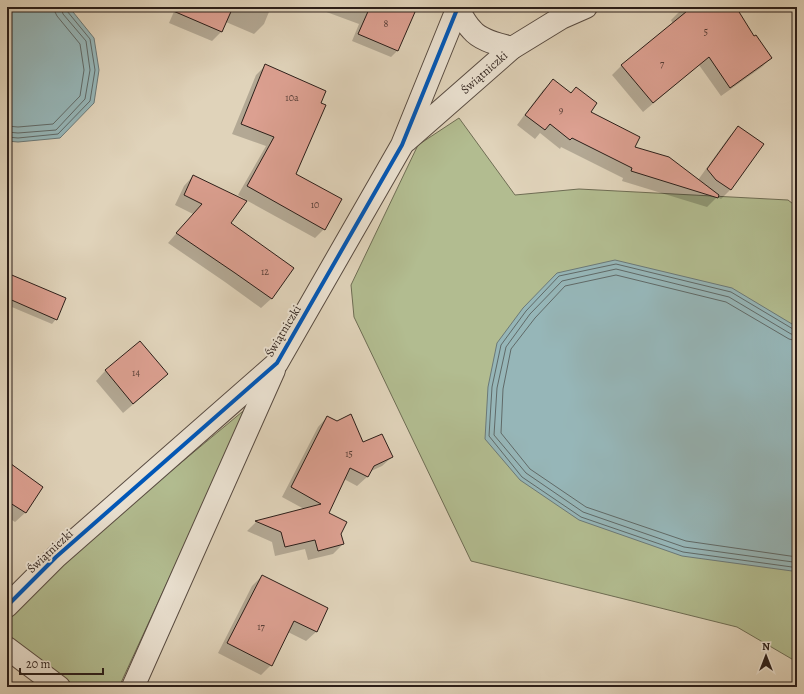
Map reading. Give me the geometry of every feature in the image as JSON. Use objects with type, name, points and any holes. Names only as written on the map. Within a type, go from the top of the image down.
[{"type":"street","name":"Świątniczki","points":[[402,145],[512,48],[561,18],[586,7]]},
{"type":"street","name":"Świątniczki","points":[[458,8],[472,31],[480,37],[493,43],[512,48]]},
{"type":"street","name":"Świątniczki","points":[[133,687],[277,363],[402,145],[458,8]]},
{"type":"street","name":"Świątniczki","points":[[7,606],[56,557],[277,363]]},
{"type":"street","points":[[7,648],[60,687]]},
{"type":"green space","points":[[459,118],[515,195],[579,189],[788,200],[797,207],[797,662],[737,627],[471,561],[354,317],[351,285],[418,145]]},
{"type":"green space","points":[[248,407],[119,687],[77,687],[9,640],[12,609],[70,555]]},
{"type":"water","points":[[7,7],[69,7],[94,38],[99,70],[94,103],[60,138],[18,142],[7,141]]},
{"type":"water","points":[[615,260],[732,288],[797,327],[797,574],[792,571],[682,556],[579,520],[520,480],[485,439],[488,387],[497,343],[523,308],[557,273]]},
{"type":"building","points":[[164,7],[233,7],[222,32]]},
{"type":"building","points":[[370,7],[403,7],[415,12],[398,51],[358,34]]},
{"type":"building","points":[[692,7],[736,7],[754,36],[756,35],[772,58],[730,88],[709,57],[653,103],[621,65]]},
{"type":"building","points":[[265,64],[326,91],[321,103],[326,105],[296,174],[342,199],[325,230],[247,186],[274,137],[241,124]]},
{"type":"building","points":[[553,79],[571,93],[576,87],[597,103],[591,112],[640,137],[635,147],[669,157],[719,195],[718,198],[631,171],[632,168],[572,138],[570,140],[550,124],[545,130],[525,115]]},
{"type":"building","points":[[738,126],[764,144],[731,190],[716,180],[707,169]]},
{"type":"building","points":[[193,175],[247,201],[231,223],[294,268],[272,299],[176,233],[202,204],[184,195]]},
{"type":"building","points":[[7,273],[66,298],[57,320],[7,298]]},
{"type":"building","points":[[140,341],[168,374],[133,404],[105,370]]},
{"type":"building","points":[[351,414],[363,442],[382,434],[393,457],[374,466],[368,477],[350,468],[329,513],[347,522],[341,534],[344,544],[318,551],[315,540],[285,547],[281,532],[255,521],[321,504],[291,487],[327,416],[337,421]]},
{"type":"building","points":[[7,461],[43,487],[26,513],[7,501]]},
{"type":"building","points":[[262,575],[328,608],[317,632],[294,621],[272,666],[227,643]]},
{"type":"cycle path","points":[[7,606],[56,557],[277,363],[402,145],[458,7]]}]
